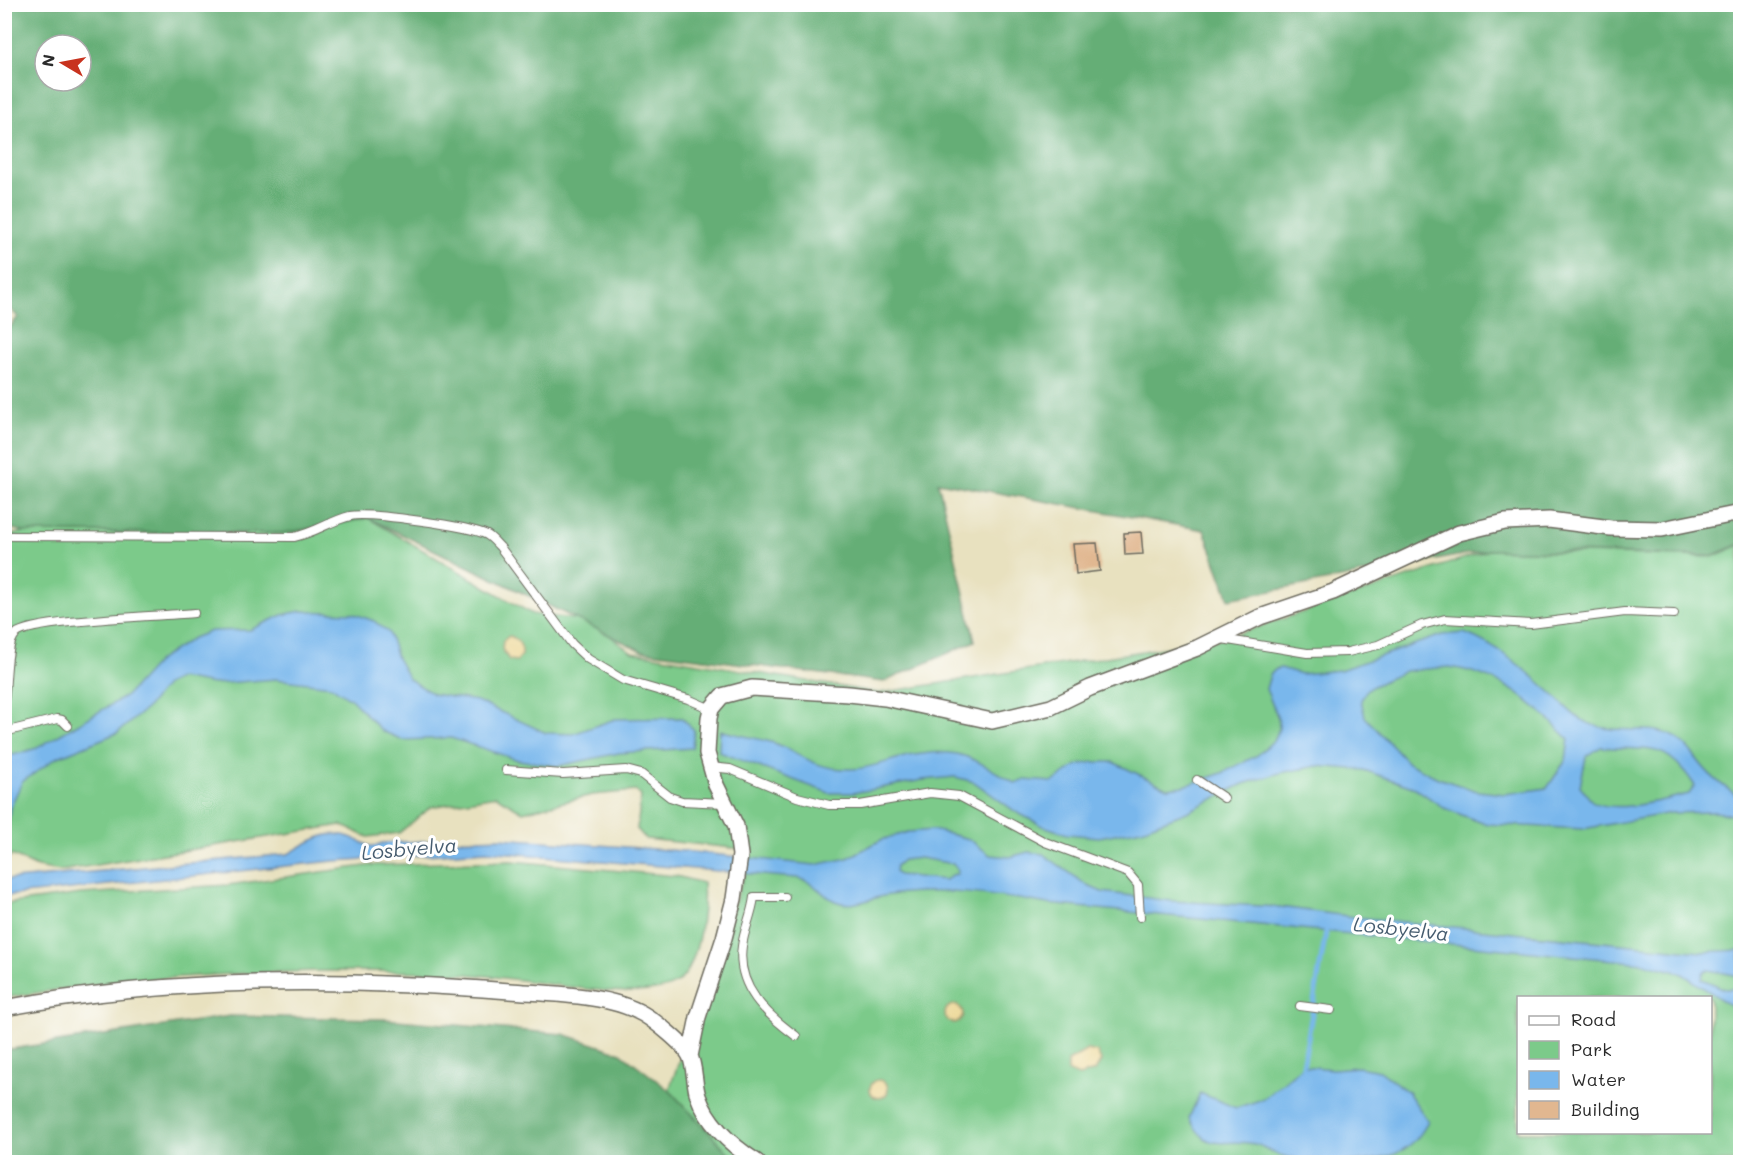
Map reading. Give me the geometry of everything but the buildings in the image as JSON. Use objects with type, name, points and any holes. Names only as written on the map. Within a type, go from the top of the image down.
[{"type":"street","points":[[757,1162],[735,1148],[708,1118],[699,1098],[690,1056],[698,1017],[724,938],[734,899],[740,855],[736,826],[710,767],[706,739],[711,709],[722,696],[741,689],[786,689],[885,698],[992,721],[1051,707],[1090,688],[1221,638],[1260,617],[1333,592],[1459,533],[1505,522],[1549,520],[1611,528],[1662,529],[1740,513]]},
{"type":"street","points":[[4,1008],[100,994],[315,981],[416,984],[564,996],[625,1005],[662,1028],[690,1056]]},
{"type":"lane","points":[[4,536],[294,537],[312,534],[328,523],[352,515],[415,520],[475,531],[488,535],[501,547],[572,644],[588,659],[623,680],[688,699],[711,709]]},
{"type":"lane","points":[[1221,638],[1289,651],[1348,652],[1378,645],[1422,625],[1445,620],[1531,624],[1625,612],[1674,614]]},
{"type":"lane","points":[[4,701],[10,645],[15,634],[24,629],[79,621],[194,613]]},
{"type":"lane","points":[[4,732],[57,719],[62,720],[68,726]]},
{"type":"lane","points":[[710,767],[730,769],[797,797],[829,805],[860,805],[930,793],[959,796],[1045,842],[1128,873],[1136,881],[1139,890],[1140,917]]},
{"type":"lane","points":[[506,770],[563,774],[626,770],[641,774],[670,797],[682,801],[724,803]]},
{"type":"lane","points":[[1197,780],[1224,798]]},
{"type":"lane","points":[[754,897],[742,945],[741,964],[744,979],[756,1000],[771,1018],[796,1036]]},
{"type":"lane","points":[[734,899],[785,897]]},
{"type":"lane","points":[[1300,1006],[1331,1010]]},
{"type":"green space","points":[[4,5],[1740,5],[1740,544],[1711,556],[1489,550],[1229,599],[1204,530],[938,482],[975,641],[884,682],[642,651],[368,518],[284,533],[24,532],[5,527],[5,333],[18,317],[4,303]]},
{"type":"green space","points":[[368,518],[532,614],[590,621],[632,652],[879,693],[1225,638],[1489,550],[1712,557],[1740,545],[1740,1162],[737,1162],[669,1090],[753,850],[646,839],[637,829],[641,796],[636,791],[592,795],[523,812],[496,796],[431,807],[399,833],[368,837],[341,825],[60,871],[37,867],[12,855],[5,860],[5,536],[24,532],[284,533]]},
{"type":"green space","points":[[512,861],[676,876],[703,883],[702,921],[696,950],[685,974],[678,982],[664,988],[622,992],[573,988],[490,976],[445,973],[335,971],[252,973],[128,981],[5,998],[5,904],[81,894],[228,885],[372,865]]},
{"type":"green space","points":[[230,1016],[385,1019],[563,1034],[621,1053],[669,1090],[737,1162],[5,1162],[5,1050]]},
{"type":"sand","points":[[509,636],[519,643],[522,649],[522,655],[517,661],[509,660],[502,649],[503,641]]},
{"type":"sand","points":[[954,1005],[960,1008],[963,1014],[960,1020],[954,1023],[948,1020],[945,1014],[948,1008]]},
{"type":"sand","points":[[1087,1050],[1097,1052],[1101,1061],[1095,1071],[1079,1076],[1068,1072],[1068,1061]]},
{"type":"sand","points":[[879,1080],[885,1083],[888,1089],[885,1095],[879,1098],[873,1095],[870,1089],[873,1083]]},
{"type":"water","points":[[301,611],[352,613],[374,621],[389,633],[397,658],[409,679],[433,694],[477,701],[546,733],[573,734],[615,719],[682,718],[694,730],[692,748],[619,753],[558,766],[518,760],[451,738],[403,740],[382,731],[352,700],[331,686],[276,679],[213,684],[180,678],[166,685],[147,708],[117,733],[56,758],[22,782],[10,808],[5,857],[4,754],[13,755],[37,748],[126,696],[159,660],[193,638],[211,631],[250,630],[282,615]]},
{"type":"water","points":[[1464,633],[1489,645],[1522,668],[1574,715],[1590,724],[1602,728],[1663,732],[1679,740],[1688,747],[1713,777],[1740,798],[1740,816],[1715,812],[1671,813],[1583,829],[1485,824],[1444,808],[1415,788],[1364,770],[1317,766],[1280,773],[1243,784],[1187,812],[1142,829],[1099,837],[1067,834],[1043,826],[1016,812],[974,782],[955,777],[923,780],[853,793],[829,793],[719,752],[720,730],[774,743],[818,764],[838,769],[864,768],[904,757],[939,752],[952,753],[975,760],[1015,783],[1024,780],[1053,782],[1077,765],[1113,762],[1167,788],[1184,786],[1222,773],[1258,755],[1275,739],[1279,728],[1278,718],[1266,689],[1270,675],[1276,669],[1281,668],[1301,674],[1340,670],[1442,635]],"holes":[[[1449,667],[1486,676],[1515,692],[1542,713],[1569,739],[1566,760],[1547,788],[1505,794],[1477,791],[1438,778],[1408,763],[1365,717],[1361,700],[1367,689],[1405,671]],[[1601,747],[1644,749],[1665,754],[1675,761],[1695,786],[1689,794],[1654,802],[1613,807],[1601,805],[1592,801],[1580,786],[1586,757]]]},
{"type":"water","name":"Losbyelva","points":[[933,830],[969,839],[990,855],[1010,857],[1028,852],[1043,854],[1088,886],[1102,892],[1171,901],[1280,907],[1355,917],[1701,952],[1740,950],[1740,976],[1708,970],[1703,973],[1702,979],[1725,989],[1738,989],[1740,983],[1740,1012],[1681,973],[1644,963],[1048,904],[969,893],[909,893],[849,904],[835,901],[808,882],[797,878],[486,851],[334,861],[5,896],[4,880],[288,854],[302,845],[333,834],[350,837],[372,847],[382,843],[500,838],[683,851],[815,865],[848,858],[881,840],[908,832]],"holes":[[[920,858],[953,864],[958,870],[957,874],[951,875],[946,880],[899,875],[895,872],[896,866],[903,860]]]},
{"type":"water","points":[[1303,1066],[1333,1069],[1358,1067],[1380,1071],[1408,1092],[1428,1121],[1419,1136],[1395,1154],[1365,1161],[1348,1162],[1293,1158],[1243,1142],[1217,1143],[1203,1137],[1189,1118],[1200,1093],[1236,1108],[1263,1099]]},
{"type":"waterway","points":[[1303,1066],[1327,926]]},
{"type":"waterway","points":[[1297,1162],[1299,1158]]}]
